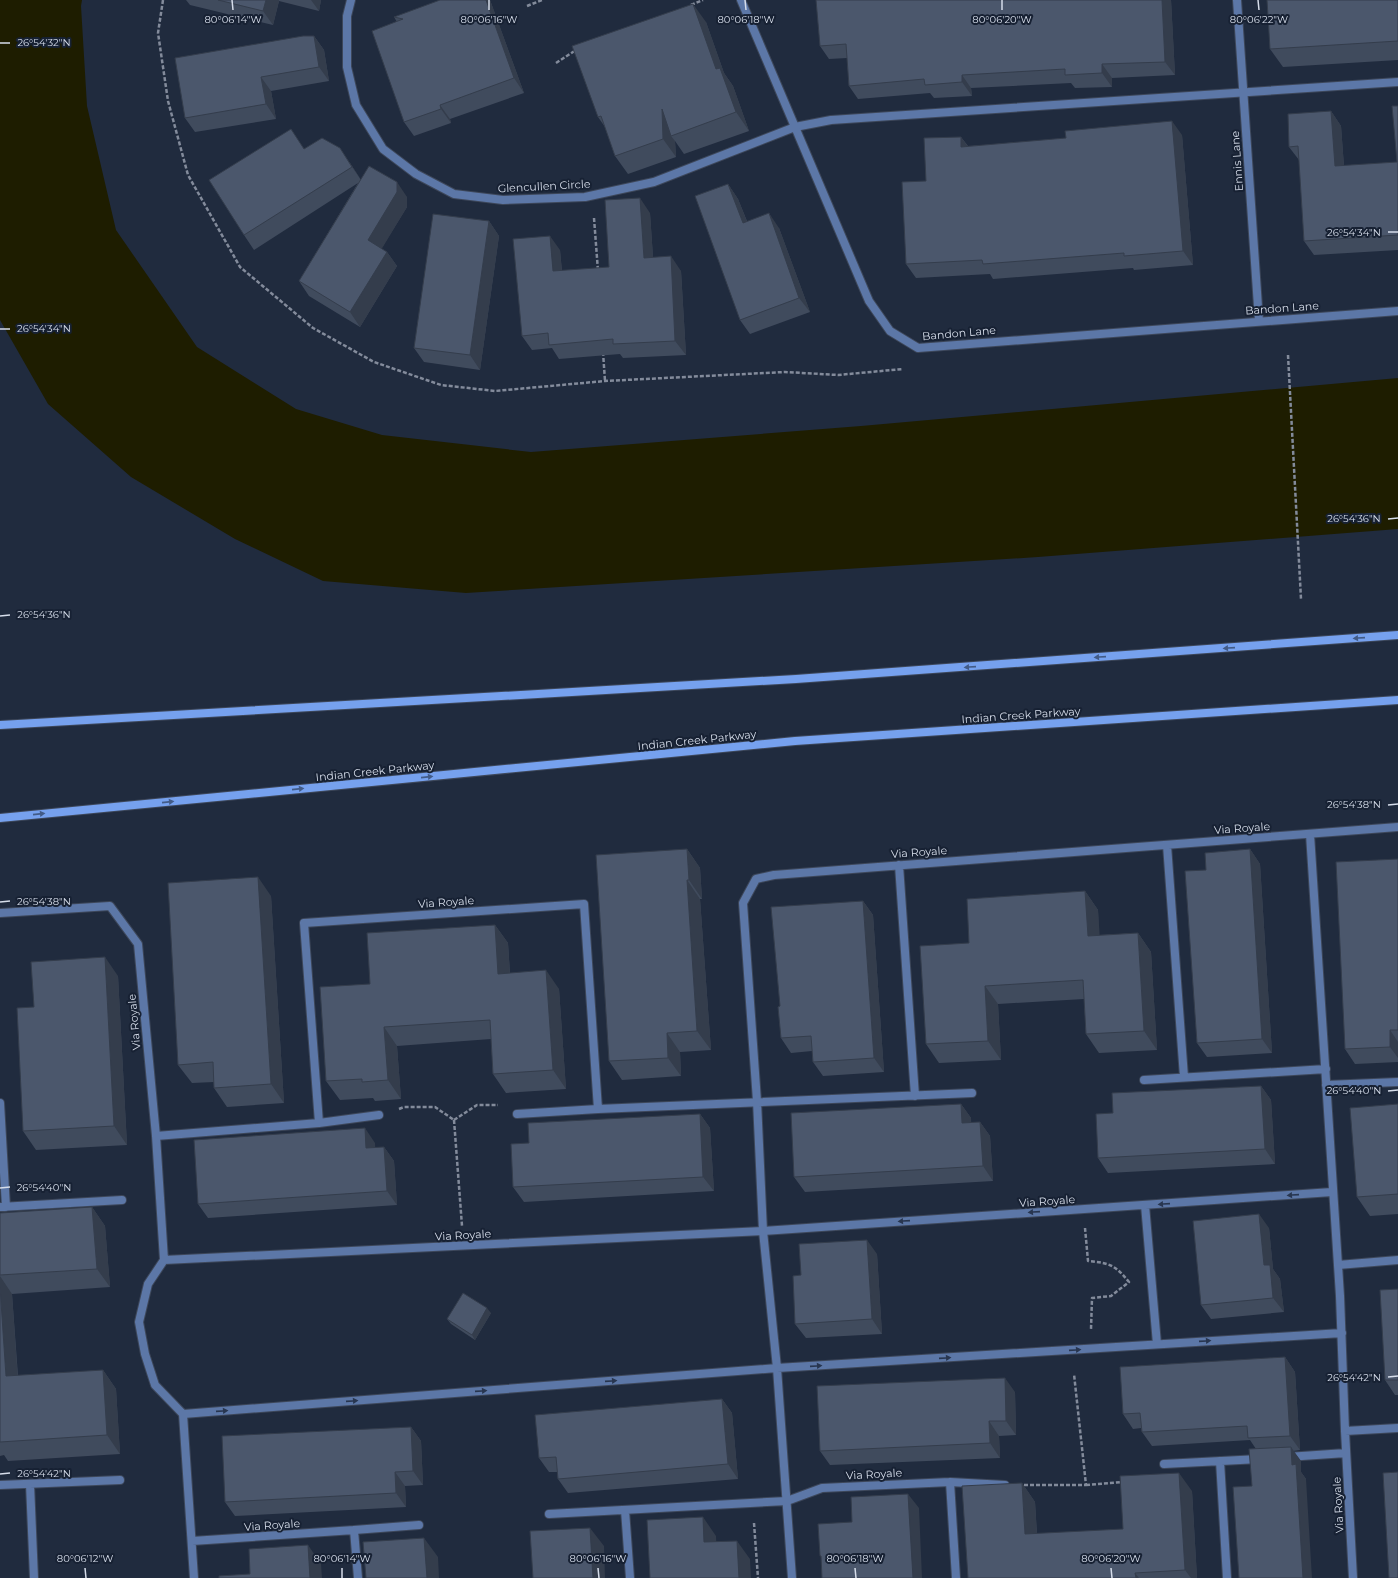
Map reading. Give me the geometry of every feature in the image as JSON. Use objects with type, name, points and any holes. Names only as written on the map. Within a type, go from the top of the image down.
[{"type":"street","name":"Glencullen Circle","points":[[351,0],[347,16],[347,67],[356,105],[383,149],[416,174],[454,194],[503,200],[585,197],[654,182],[795,127],[839,119],[1398,82]]},
{"type":"street","name":"Bandon Lane","points":[[741,0],[869,301],[890,331],[918,348],[1398,311]]},
{"type":"street","name":"Ennis Lane","points":[[1237,0],[1259,321]]},
{"type":"street","points":[[0,725],[796,679],[1398,635]]},
{"type":"street","name":"Indian Creek Parkway","points":[[0,818],[795,741],[1398,700]]},
{"type":"street","name":"Via Royale","points":[[792,1578],[777,1368],[763,1231],[757,1102],[743,903],[756,879],[774,875],[1398,827]]},
{"type":"street","name":"Via Royale","points":[[1310,834],[1342,1333],[1344,1431],[1353,1578]]},
{"type":"street","points":[[1167,845],[1184,1077]]},
{"type":"street","points":[[898,865],[915,1096]]},
{"type":"street","name":"Via Royale","points":[[320,1123],[304,923],[584,904],[598,1109]]},
{"type":"street","name":"Via Royale","points":[[0,913],[110,906],[138,944],[156,1136],[164,1260],[763,1231],[1332,1192]]},
{"type":"street","points":[[1144,1080],[1326,1069]]},
{"type":"street","points":[[1326,1085],[1398,1082]]},
{"type":"street","points":[[517,1114],[598,1109],[972,1093]]},
{"type":"street","points":[[0,1103],[3,1207],[122,1200]]},
{"type":"street","points":[[156,1136],[320,1123],[379,1115]]},
{"type":"street","points":[[1145,1205],[1157,1344]]},
{"type":"street","points":[[164,1260],[148,1284],[139,1322],[145,1354],[155,1385],[183,1414],[194,1578]]},
{"type":"street","points":[[1338,1265],[1398,1260]]},
{"type":"street","points":[[183,1414],[777,1368],[1342,1333]]},
{"type":"street","points":[[1344,1431],[1398,1428]]},
{"type":"street","points":[[1282,1457],[1346,1453]]},
{"type":"street","points":[[1164,1464],[1266,1458]]},
{"type":"street","points":[[1220,1461],[1227,1578]]},
{"type":"street","points":[[0,1485],[120,1480]]},
{"type":"street","points":[[950,1482],[956,1578]]},
{"type":"street","name":"Via Royale","points":[[549,1514],[787,1501],[822,1488],[950,1482],[1012,1485]]},
{"type":"street","points":[[30,1484],[34,1578]]},
{"type":"street","points":[[625,1510],[630,1578]]},
{"type":"street","name":"Via Royale","points":[[192,1541],[419,1525]]},
{"type":"street","points":[[354,1530],[358,1578]]},
{"type":"path","points":[[163,0],[158,33],[167,94],[188,175],[240,267],[313,328],[374,362],[441,385],[495,391],[605,381],[785,372],[838,375],[903,369]]},
{"type":"path","points":[[527,6],[542,0]]},
{"type":"path","points":[[689,6],[704,0]]},
{"type":"path","points":[[556,63],[576,50]]},
{"type":"path","points":[[594,218],[598,272]]},
{"type":"path","points":[[603,350],[605,381]]},
{"type":"path","points":[[1288,354],[1301,599]]},
{"type":"path","points":[[454,1120],[477,1104],[513,1106],[517,1114]]},
{"type":"path","points":[[379,1115],[404,1107],[435,1107],[454,1120]]},
{"type":"path","points":[[454,1120],[462,1226]]},
{"type":"path","points":[[1084,1225],[1088,1261],[1104,1262],[1118,1269],[1129,1282],[1111,1296],[1092,1298],[1091,1331],[1086,1332]]},
{"type":"path","points":[[1074,1374],[1086,1485]]},
{"type":"path","points":[[1012,1485],[1086,1485],[1129,1481]]},
{"type":"path","points":[[754,1522],[758,1578]]},
{"type":"shaded area","points":[[0,0],[82,0],[81,6],[87,106],[116,230],[197,347],[296,409],[382,435],[531,452],[861,426],[1398,378],[1398,529],[1038,557],[466,593],[323,581],[235,539],[131,477],[48,404],[0,320]]},
{"type":"building","points":[[218,0],[266,0],[263,11]]},
{"type":"building","points":[[440,0],[486,0],[514,78],[440,105],[441,109],[404,122],[372,31],[403,19],[394,17]]},
{"type":"building","points":[[816,0],[1162,0],[1165,62],[1102,64],[1102,73],[1065,75],[1065,69],[962,75],[962,82],[925,85],[924,79],[849,86],[846,44],[820,46]]},
{"type":"building","points":[[1267,0],[1398,0],[1398,41],[1270,49]]},
{"type":"building","points":[[693,4],[716,69],[720,68],[736,112],[671,136],[662,109],[663,139],[615,156],[601,116],[598,117],[572,46]]},
{"type":"building","points":[[303,36],[314,36],[319,67],[261,77],[266,104],[185,118],[175,58]]},
{"type":"building","points":[[1392,106],[1398,106],[1398,235],[1304,241],[1298,146],[1289,147],[1288,114],[1331,111],[1335,166],[1397,162]]},
{"type":"building","points":[[1172,121],[1183,251],[1124,256],[1124,253],[983,264],[982,260],[906,264],[902,182],[926,181],[924,138],[961,137],[961,147],[1066,138],[1065,131]]},
{"type":"building","points":[[291,129],[304,149],[322,138],[340,148],[352,167],[244,235],[209,180]]},
{"type":"building","points":[[369,166],[397,182],[397,192],[368,240],[387,252],[350,312],[299,281]]},
{"type":"building","points":[[728,184],[743,223],[769,213],[799,298],[740,320],[695,196]]},
{"type":"building","points":[[640,198],[644,258],[671,256],[675,341],[613,344],[613,339],[549,345],[548,333],[522,336],[513,239],[550,236],[553,271],[609,267],[605,200]]},
{"type":"building","points":[[433,214],[489,221],[470,355],[414,348]]},
{"type":"building","points":[[687,849],[689,880],[687,880],[697,1031],[667,1033],[668,1058],[609,1061],[596,855]]},
{"type":"building","points":[[1250,849],[1262,1039],[1197,1043],[1185,871],[1206,870],[1205,853]]},
{"type":"building","points":[[1398,859],[1398,1030],[1390,1030],[1390,1047],[1345,1049],[1336,862]]},
{"type":"building","points":[[258,877],[271,1084],[214,1088],[213,1062],[178,1065],[168,883]]},
{"type":"building","points":[[1085,891],[1088,936],[1138,933],[1144,1031],[1086,1034],[1083,980],[985,986],[988,1041],[926,1044],[920,946],[969,943],[967,899]]},
{"type":"building","points":[[863,901],[874,1058],[813,1062],[811,1036],[781,1038],[778,1007],[780,1006],[771,907]]},
{"type":"building","points":[[495,925],[498,974],[546,970],[553,1070],[493,1074],[490,1020],[384,1027],[388,1080],[362,1082],[362,1079],[326,1081],[320,987],[370,984],[367,933]]},
{"type":"building","points":[[105,957],[114,1126],[23,1131],[17,1008],[34,1007],[31,962]]},
{"type":"building","points":[[1261,1086],[1265,1149],[1098,1158],[1096,1114],[1113,1113],[1112,1093]]},
{"type":"building","points":[[961,1104],[962,1123],[980,1122],[983,1166],[794,1177],[791,1113]]},
{"type":"building","points":[[1398,1104],[1398,1194],[1357,1197],[1350,1108]]},
{"type":"building","points":[[700,1114],[703,1177],[513,1187],[511,1144],[529,1143],[528,1123]]},
{"type":"building","points":[[365,1128],[366,1148],[384,1147],[387,1191],[198,1204],[194,1140]]},
{"type":"building","points":[[92,1207],[97,1269],[0,1275],[0,1213]]},
{"type":"building","points":[[1259,1214],[1264,1265],[1270,1265],[1273,1298],[1201,1305],[1193,1221]]},
{"type":"building","points":[[867,1240],[872,1319],[795,1324],[793,1276],[801,1275],[799,1244]]},
{"type":"building","points":[[0,1287],[6,1376],[103,1370],[107,1435],[0,1442]]},
{"type":"building","points":[[1398,1289],[1398,1380],[1385,1380],[1380,1290]]},
{"type":"building","points":[[463,1293],[487,1308],[472,1335],[447,1319]]},
{"type":"building","points":[[1285,1357],[1290,1436],[1248,1438],[1247,1426],[1142,1432],[1140,1413],[1123,1414],[1120,1367]]},
{"type":"building","points":[[1005,1378],[1006,1421],[989,1421],[990,1443],[820,1451],[817,1386]]},
{"type":"building","points":[[722,1399],[728,1464],[558,1479],[556,1457],[539,1458],[535,1415]]},
{"type":"building","points":[[411,1427],[413,1471],[395,1472],[396,1493],[225,1502],[222,1436]]},
{"type":"building","points":[[1291,1447],[1292,1465],[1296,1464],[1303,1578],[1239,1578],[1233,1487],[1252,1486],[1249,1449]]},
{"type":"building","points":[[1398,1472],[1398,1578],[1389,1578],[1383,1473]]},
{"type":"building","points":[[1179,1473],[1185,1570],[1135,1573],[1136,1578],[968,1578],[962,1486],[1022,1483],[1025,1534],[1123,1529],[1120,1476]]},
{"type":"building","points":[[908,1494],[913,1578],[822,1578],[818,1524],[852,1522],[851,1497]]},
{"type":"building","points":[[703,1517],[704,1542],[737,1541],[739,1578],[650,1578],[647,1520]]},
{"type":"building","points":[[590,1528],[593,1578],[533,1578],[530,1531]]},
{"type":"building","points":[[424,1538],[427,1578],[366,1578],[363,1542]]},
{"type":"building","points":[[308,1545],[310,1578],[219,1578],[219,1576],[250,1574],[249,1549]]}]
